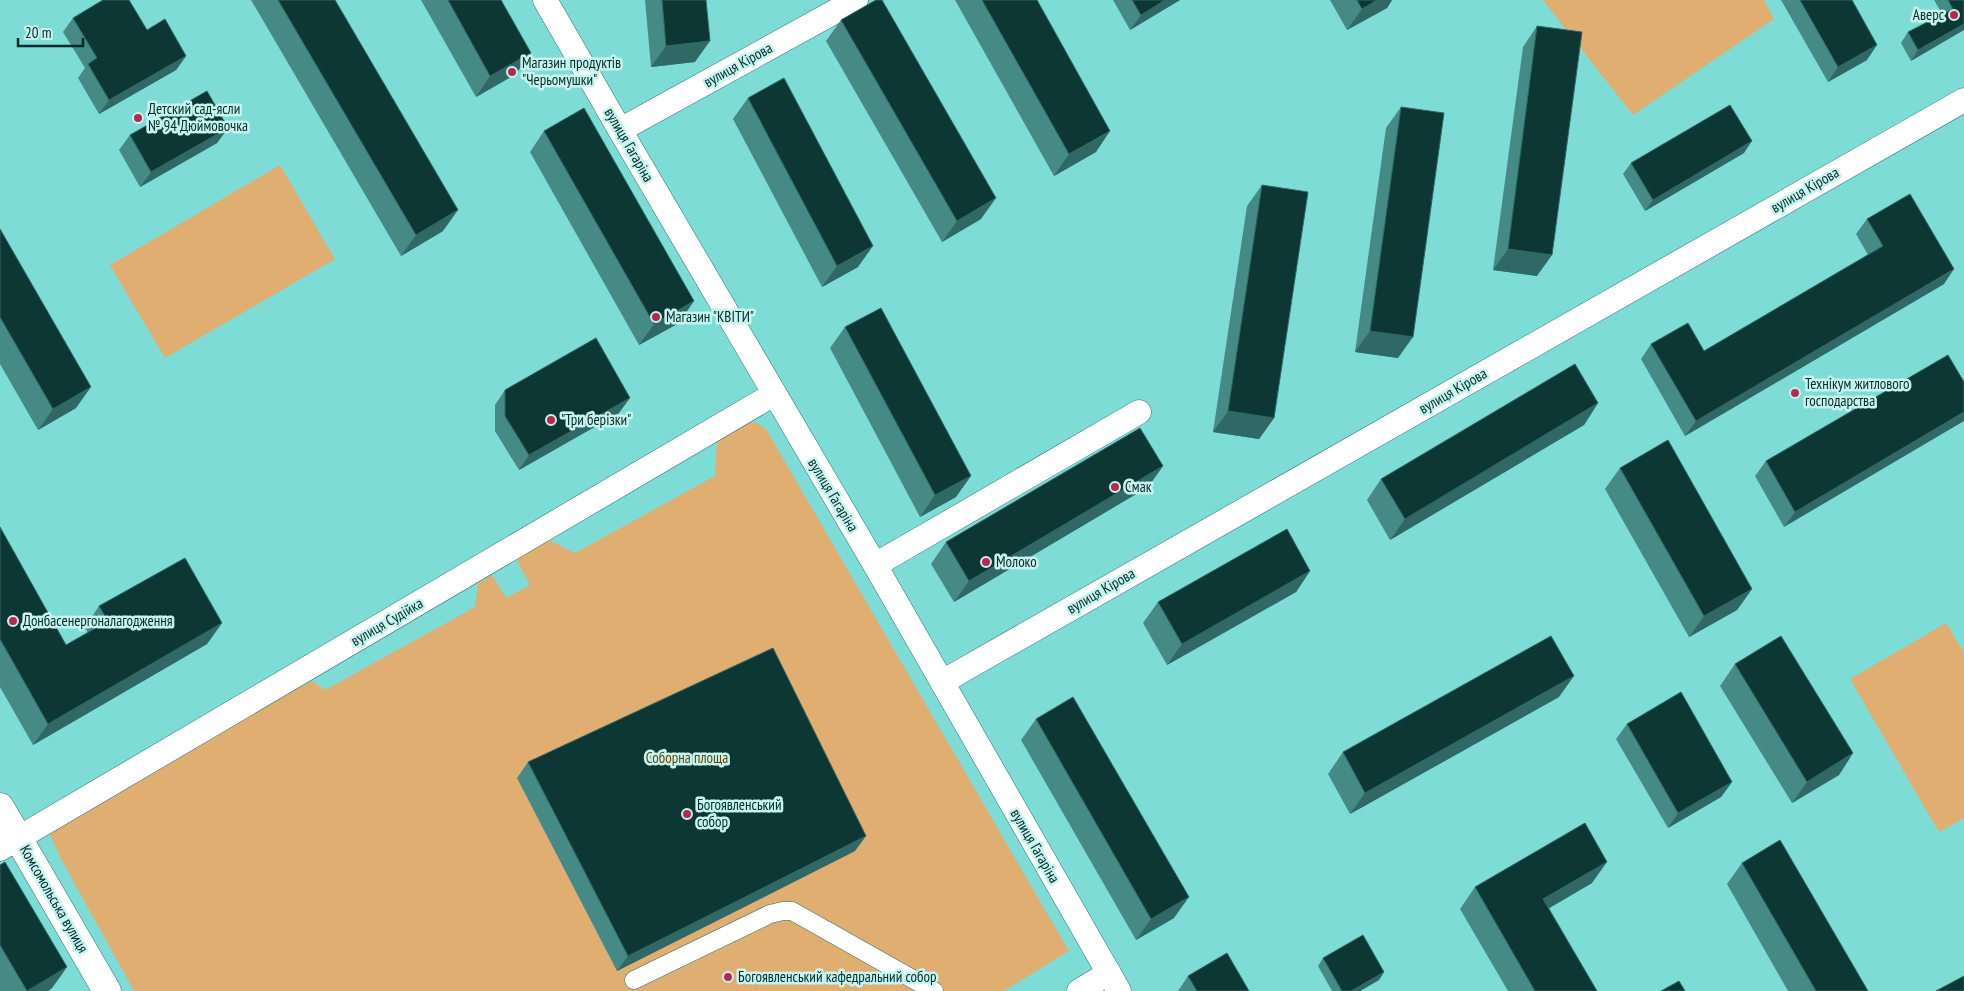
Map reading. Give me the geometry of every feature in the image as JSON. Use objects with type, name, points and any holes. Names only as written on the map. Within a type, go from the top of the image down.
[{"type":"street","name":"вулиця Гагаріна","points":[[545,0],[875,565],[1114,982]]},
{"type":"street","name":"вулиця Кірова","points":[[620,130],[856,0]]},
{"type":"street","name":"вулиця Кірова","points":[[942,682],[1964,100]]},
{"type":"street","name":"вулиця Судійка","points":[[9,844],[774,394]]},
{"type":"street","points":[[875,565],[1139,412]]},
{"type":"street","name":"Комсомольська вулиця","points":[[0,807],[9,844],[107,991]]},
{"type":"street","points":[[634,980],[770,914],[792,911],[934,991]]},
{"type":"street","points":[[1078,991],[1114,982]]},
{"type":"green space","points":[[1543,0],[1764,0],[1774,19],[1633,115]]},
{"type":"green space","points":[[280,165],[335,259],[165,358],[110,265]]},
{"type":"green space","name":"Соборна площа","points":[[749,422],[757,423],[766,429],[1069,951],[1004,991],[134,991],[61,859],[50,835],[53,824],[72,804],[312,681],[325,690],[475,607],[478,584],[492,575],[506,598],[530,585],[516,559],[549,540],[575,553],[715,476],[717,440]]},
{"type":"green space","points":[[1946,623],[1964,653],[1964,818],[1939,832],[1850,679]]},
{"type":"building","points":[[103,0],[129,0],[147,30],[165,19],[186,56],[109,100],[88,64],[97,58],[73,18]]},
{"type":"building","points":[[278,0],[335,0],[458,210],[416,235]]},
{"type":"building","points":[[448,0],[501,0],[531,53],[490,76]]},
{"type":"building","points":[[662,0],[706,0],[710,41],[666,46]]},
{"type":"building","points":[[876,0],[882,0],[996,198],[957,221],[841,20]]},
{"type":"building","points":[[982,0],[1037,0],[1110,131],[1069,154]]},
{"type":"building","points":[[1132,0],[1165,0],[1141,15]]},
{"type":"building","points":[[1357,0],[1377,0],[1362,9]]},
{"type":"building","points":[[1800,0],[1852,0],[1877,45],[1838,67]]},
{"type":"building","points":[[1948,0],[1964,0],[1964,24],[1918,50],[1908,32],[1953,9]]},
{"type":"building","points":[[1537,26],[1582,32],[1552,255],[1508,249]]},
{"type":"building","points":[[784,78],[873,246],[837,266],[748,98]]},
{"type":"building","points":[[207,91],[228,128],[151,172],[130,135]]},
{"type":"building","points":[[1730,105],[1752,141],[1653,200],[1631,163]]},
{"type":"building","points":[[1401,107],[1444,113],[1413,337],[1370,331]]},
{"type":"building","points":[[584,108],[694,301],[654,324],[544,131]]},
{"type":"building","points":[[1262,185],[1308,192],[1274,418],[1228,411]]},
{"type":"building","points":[[1910,194],[1954,269],[1696,421],[1651,344],[1688,323],[1704,351],[1883,246],[1867,219]]},
{"type":"building","points":[[0,229],[91,387],[53,409],[0,317]]},
{"type":"building","points":[[881,308],[971,476],[935,495],[845,327]]},
{"type":"building","points":[[596,338],[630,398],[529,455],[505,416],[505,390]]},
{"type":"building","points":[[1948,355],[1964,382],[1964,412],[1795,512],[1766,461]]},
{"type":"building","points":[[1575,364],[1598,403],[1405,519],[1381,479]]},
{"type":"building","points":[[1140,428],[1163,466],[969,581],[946,542]]},
{"type":"building","points":[[1668,440],[1752,589],[1704,616],[1620,468]]},
{"type":"building","points":[[0,527],[66,645],[108,621],[99,606],[185,558],[222,623],[48,724],[0,639]]},
{"type":"building","points":[[1287,529],[1310,571],[1182,644],[1158,602]]},
{"type":"building","points":[[1551,636],[1574,676],[1365,793],[1343,752]]},
{"type":"building","points":[[1781,636],[1853,753],[1807,782],[1735,664]]},
{"type":"building","name":"Богоявленський собор","points":[[773,648],[866,836],[628,956],[528,762]]},
{"type":"building","points":[[1681,692],[1732,782],[1678,813],[1627,724]]},
{"type":"building","points":[[1073,697],[1189,897],[1151,919],[1036,719]]},
{"type":"building","points":[[1585,823],[1607,862],[1543,899],[1597,991],[1535,991],[1475,887]]},
{"type":"building","points":[[1780,840],[1868,991],[1816,991],[1742,863]]},
{"type":"building","points":[[5,862],[67,967],[27,991],[0,945],[0,865]]},
{"type":"building","points":[[1363,935],[1384,972],[1351,991],[1342,991],[1323,958]]},
{"type":"building","points":[[1227,953],[1249,991],[1197,991],[1188,976]]},
{"type":"building","points":[[1964,976],[1964,991],[1936,991]]},
{"type":"building","points":[[1679,981],[1685,991],[1661,991]]},
{"type":"place","name":"Аверс","points":[[1954,15]]},
{"type":"place","name":"Магазин продуктів \"Черьомушки\"","points":[[512,72]]},
{"type":"place","name":"Детский сад-ясли № 94 Дюймовочка","points":[[138,118]]},
{"type":"place","name":"Магазин \"КВІТИ\"","points":[[656,317]]},
{"type":"place","name":"Технікум житлового господарства","points":[[1795,393]]},
{"type":"place","name":"\"Три берізки\"","points":[[551,420]]},
{"type":"place","name":"Смак","points":[[1115,487]]},
{"type":"place","name":"Молоко","points":[[986,562]]},
{"type":"place","name":"Донбасенергоналагодження","points":[[13,621]]},
{"type":"place","name":"Богоявленський собор","points":[[687,814]]},
{"type":"place","name":"Богоявленський кафедральний собор","points":[[728,977]]}]
